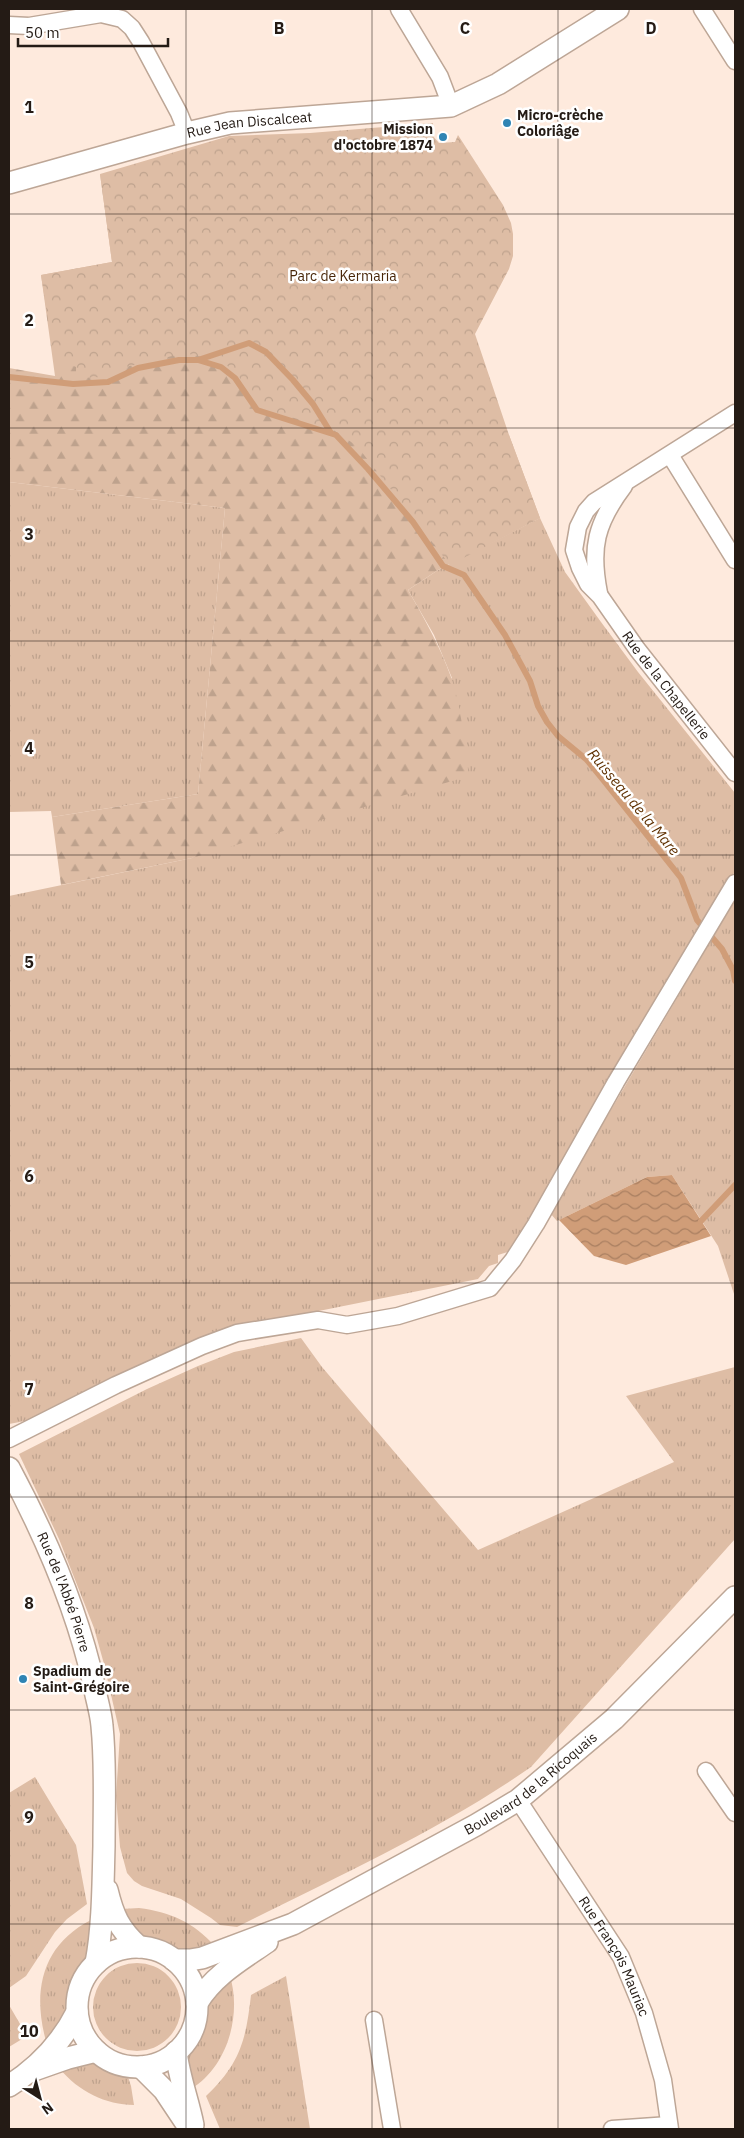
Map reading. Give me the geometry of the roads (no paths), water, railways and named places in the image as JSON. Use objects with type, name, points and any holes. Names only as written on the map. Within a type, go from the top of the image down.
[{"type":"street","points":[[399,9],[440,77],[451,106]]},
{"type":"street","name":"Rue Jean Discalceat","points":[[9,184],[187,133],[238,122],[451,106],[498,84],[618,9]]},
{"type":"street","points":[[702,9],[735,62]]},
{"type":"street","points":[[9,25],[30,26],[102,12],[122,19],[132,28],[179,113],[187,133]]},
{"type":"street","name":"Rue de la Chapellerie","points":[[735,414],[626,484],[606,513],[596,537],[595,561],[600,596],[637,649],[735,773]]},
{"type":"street","points":[[670,455],[735,560]]},
{"type":"street","points":[[9,1439],[116,1385],[202,1346],[237,1333],[318,1320],[347,1325],[398,1316],[490,1288],[513,1260],[536,1224],[735,883]]},
{"type":"street","name":"Rue de l'Abbé Pierre","points":[[9,1468],[41,1528],[57,1566],[88,1656],[102,1724],[105,1788],[103,1874],[99,1948],[96,1963]]},
{"type":"street","name":"Boulevard de la Ricoquais","points":[[197,2003],[206,1989],[221,1973],[293,1924],[476,1826],[518,1800],[614,1719],[735,1596]]},
{"type":"street","points":[[706,1771],[735,1813]]},
{"type":"street","name":"Rue François Mauriac","points":[[518,1800],[621,1957],[644,2013],[663,2080],[669,2127]]},
{"type":"street","name":"Rue de l'Abbé Pierre","points":[[103,1874],[115,1916],[121,1928],[139,1947]]},
{"type":"street","name":"Boulevard de la Ricoquais","points":[[174,1960],[202,1958],[293,1924]]},
{"type":"street","points":[[139,1947],[152,1949],[174,1960],[190,1979],[197,2003],[194,2025],[184,2044],[176,2052],[160,2062],[141,2067],[118,2064],[106,2059],[96,2051],[83,2033],[77,2012],[77,1998],[87,1973],[96,1963],[116,1950],[139,1947]]},
{"type":"street","points":[[9,2086],[30,2072],[58,2042],[77,2012]]},
{"type":"street","points":[[374,2020],[392,2129]]},
{"type":"street","points":[[30,2072],[68,2058],[96,2051]]},
{"type":"street","points":[[176,2052],[180,2078],[187,2097],[194,2129]]},
{"type":"street","points":[[141,2067],[164,2090],[190,2129]]},
{"type":"street","points":[[612,2129],[669,2127]]},
{"type":"water","points":[[672,1175],[711,1236],[626,1265],[594,1256],[559,1220],[647,1177]]},
{"type":"waterway","points":[[198,360],[249,343],[266,352],[313,404],[331,433]]},
{"type":"waterway","name":"Ruisseau de la Mare","points":[[9,377],[73,384],[108,382],[138,368],[179,360],[198,360],[221,367],[235,378],[257,410],[336,435],[413,522],[443,566],[464,575],[505,635],[530,681],[538,706],[547,722],[558,736],[587,760],[681,878],[697,920],[722,949],[733,970],[735,981]]},
{"type":"waterway","points":[[701,1221],[735,1185]]},
{"type":"place","name":"Micro-crèche Coloriâge","points":[[507,123]]},
{"type":"place","name":"Mission d'octobre 1874","points":[[443,137]]},
{"type":"place","name":"Spadium de Saint-Grégoire","points":[[23,1679]]},
{"type":"park label","name":"Parc de Kermaria","points":[[343,276]]}]
